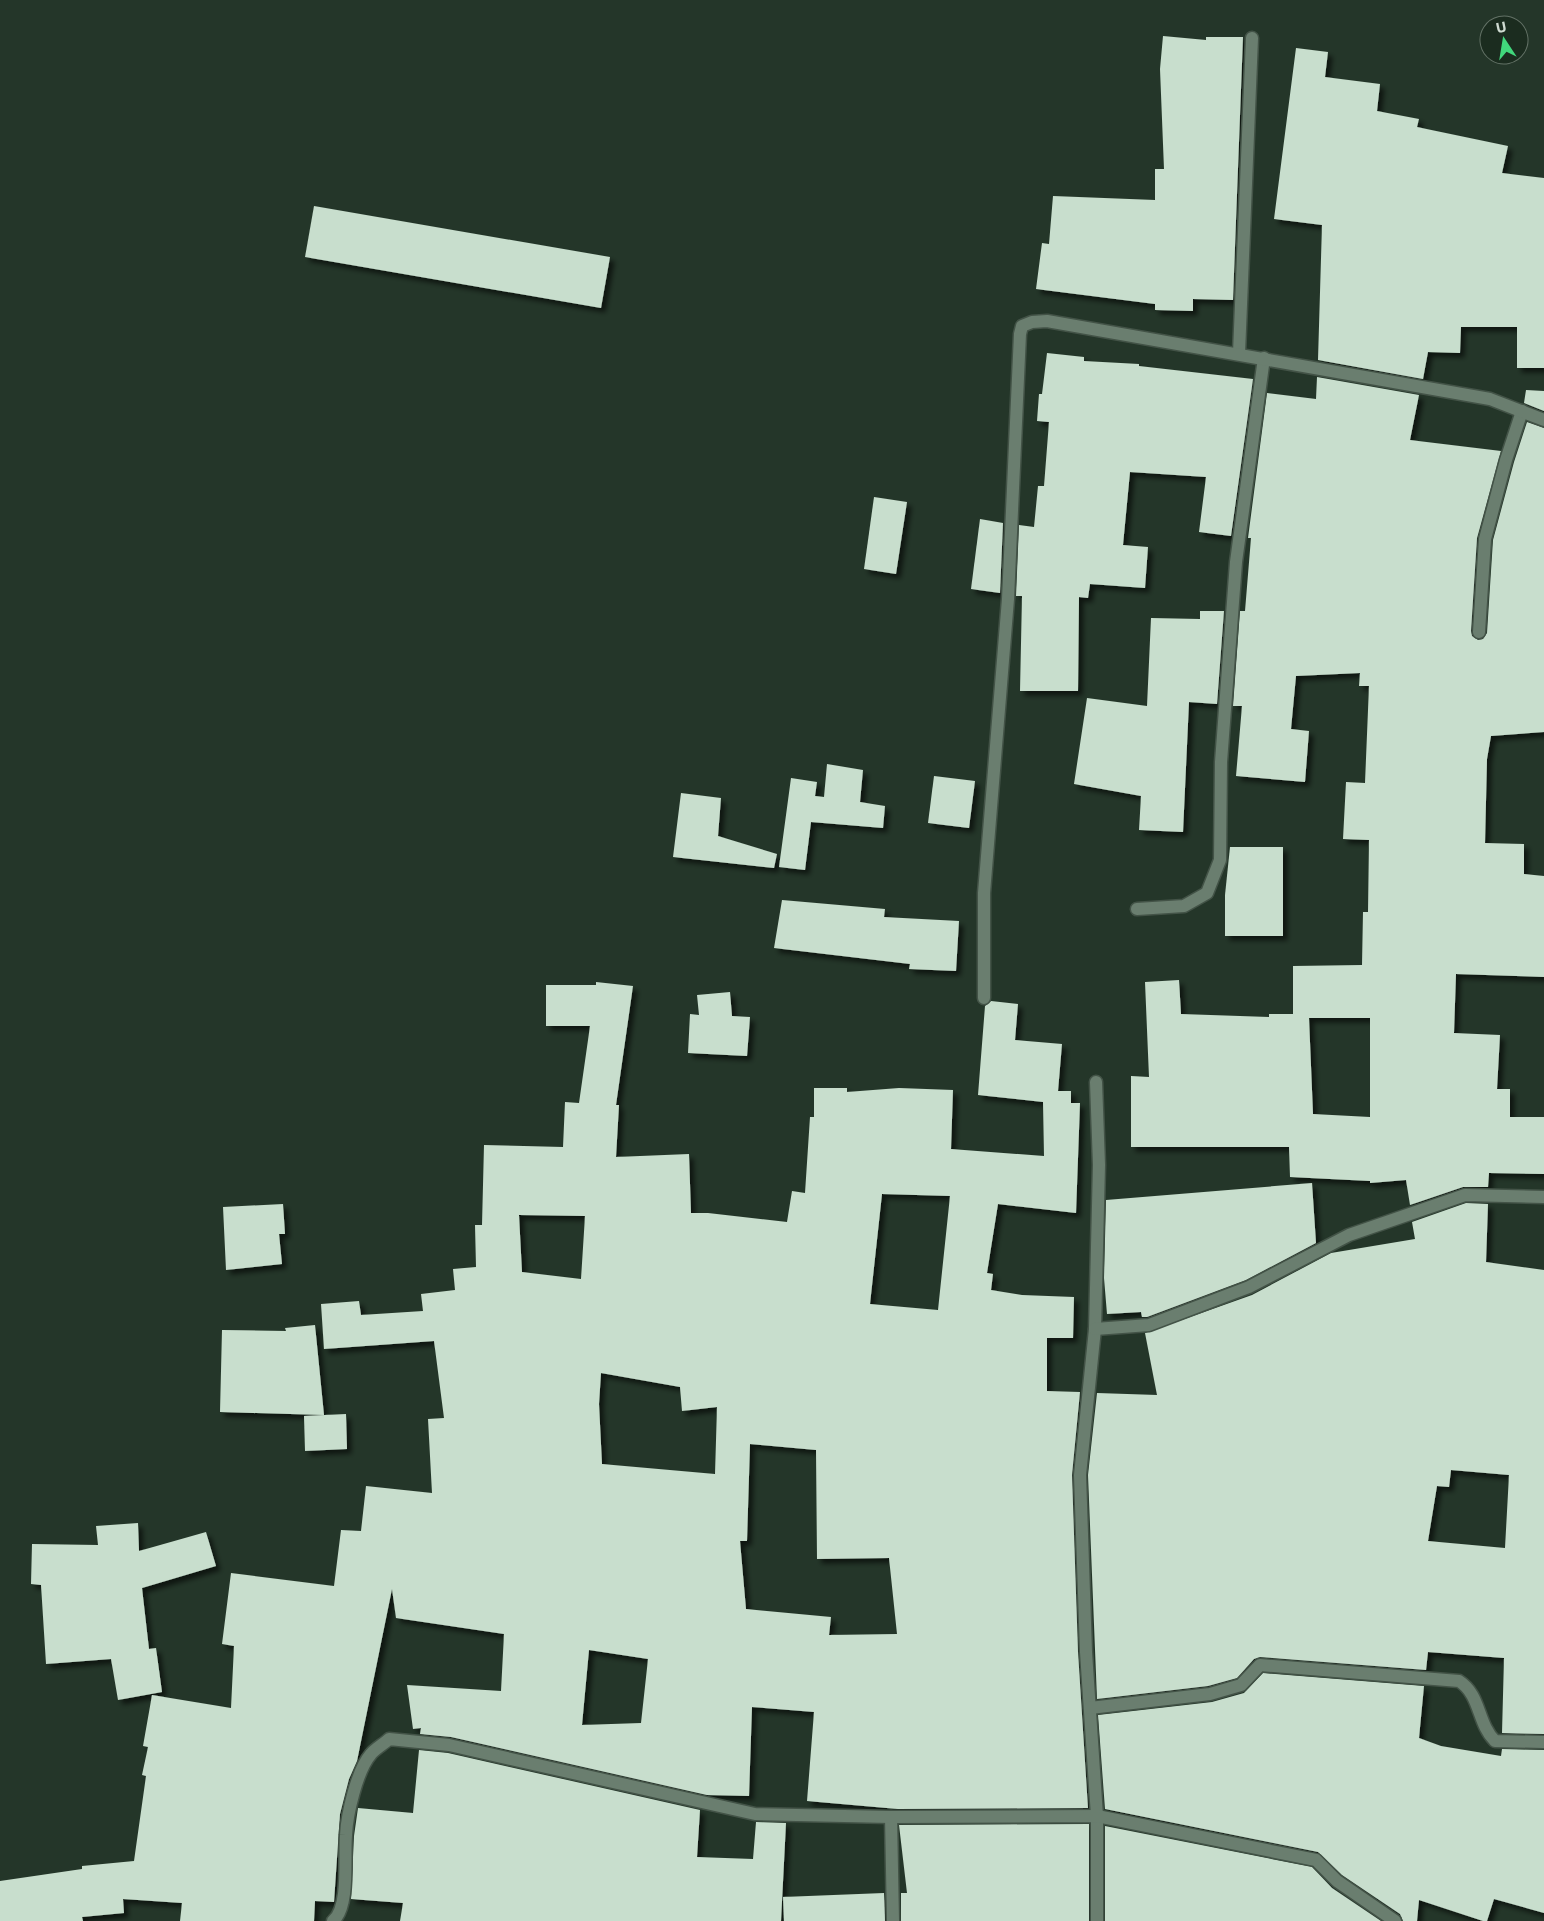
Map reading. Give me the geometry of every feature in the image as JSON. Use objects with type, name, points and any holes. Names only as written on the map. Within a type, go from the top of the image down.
[{"type":"street","points":[[1239,353],[1252,38]]},
{"type":"street","points":[[984,998],[984,893],[1008,598],[1020,334],[1022,326],[1032,322],[1047,321],[1239,353],[1490,399],[1544,420]]},
{"type":"street","points":[[1137,909],[1184,906],[1207,893],[1220,860],[1221,762],[1236,562],[1264,358]]},
{"type":"street","points":[[1479,632],[1485,539],[1506,460],[1522,411]]},
{"type":"street","points":[[1096,1082],[1098,1165],[1095,1329],[1080,1475],[1090,1708],[1097,1816],[1097,1921]]},
{"type":"street","points":[[1095,1329],[1149,1325],[1249,1288],[1349,1235],[1465,1195],[1544,1197]]},
{"type":"street","points":[[1090,1708],[1210,1694],[1241,1685],[1260,1664],[1459,1681],[1469,1688],[1485,1731],[1495,1741],[1544,1742]]},
{"type":"street","points":[[333,1921],[340,1916],[343,1901],[346,1833],[362,1768],[371,1754],[389,1739],[449,1745],[755,1814],[891,1817],[1097,1816],[1316,1860],[1337,1881],[1392,1920]]},
{"type":"street","points":[[891,1817],[893,1921]]},
{"type":"building","points":[[1163,36],[1206,40],[1206,37],[1243,37],[1233,300],[1193,299],[1193,311],[1155,310],[1155,304],[1036,289],[1042,243],[1049,244],[1053,196],[1155,200],[1155,169],[1164,169],[1160,69]]},
{"type":"building","points":[[1296,48],[1328,52],[1325,77],[1380,84],[1377,111],[1419,119],[1417,127],[1508,146],[1502,173],[1544,178],[1544,368],[1517,368],[1517,327],[1461,327],[1460,353],[1428,352],[1423,379],[1318,360],[1322,225],[1274,219]]},
{"type":"building","points":[[314,206],[610,257],[601,308],[305,257]]},
{"type":"building","points":[[1047,353],[1084,357],[1084,361],[1139,364],[1139,366],[1253,379],[1231,536],[1199,532],[1206,477],[1130,472],[1123,545],[1148,547],[1145,588],[1090,584],[1088,598],[1079,597],[1078,691],[1020,691],[1022,596],[1016,596],[1019,525],[1034,527],[1038,486],[1044,486],[1049,422],[1037,421],[1039,394],[1042,394]]},
{"type":"building","points":[[1317,377],[1419,395],[1410,440],[1501,451],[1477,538],[1471,631],[1472,636],[1478,640],[1483,639],[1487,633],[1493,540],[1514,462],[1527,422],[1544,428],[1544,732],[1491,736],[1487,759],[1485,843],[1524,844],[1524,874],[1544,876],[1544,977],[1456,974],[1454,1033],[1500,1035],[1497,1089],[1510,1089],[1510,1117],[1544,1117],[1544,1174],[1489,1173],[1488,1187],[1463,1187],[1410,1205],[1406,1180],[1370,1183],[1370,1181],[1290,1177],[1289,1147],[1131,1147],[1131,1076],[1149,1077],[1145,982],[1179,980],[1181,1014],[1269,1017],[1269,1014],[1293,1014],[1293,966],[1362,965],[1363,912],[1368,912],[1369,840],[1343,839],[1346,782],[1365,783],[1369,686],[1359,686],[1360,673],[1296,676],[1291,729],[1309,731],[1305,782],[1236,776],[1242,706],[1233,706],[1240,611],[1245,611],[1251,538],[1248,538],[1267,393],[1316,399]],"holes":[[[1309,1018],[1370,1018],[1370,1117],[1313,1114]]]},
{"type":"building","points":[[1526,390],[1544,391],[1544,411],[1524,403]]},
{"type":"building","points":[[874,497],[907,502],[896,574],[864,569]]},
{"type":"building","points":[[980,519],[1003,523],[1000,593],[971,589]]},
{"type":"building","points":[[1200,611],[1224,611],[1217,704],[1189,702],[1183,832],[1139,830],[1141,796],[1074,784],[1087,698],[1147,706],[1151,618],[1200,619]]},
{"type":"building","points":[[827,764],[863,770],[860,802],[885,806],[883,828],[811,822],[805,870],[779,867],[791,778],[817,782],[815,796],[824,797]]},
{"type":"building","points":[[934,776],[975,781],[969,828],[928,823]]},
{"type":"building","points":[[681,793],[721,798],[718,836],[777,854],[774,868],[673,857]]},
{"type":"building","points":[[1230,847],[1283,847],[1283,936],[1225,936],[1225,895]]},
{"type":"building","points":[[782,900],[885,909],[884,917],[959,921],[956,971],[909,969],[910,964],[774,948]]},
{"type":"building","points":[[596,982],[633,986],[616,1105],[619,1105],[616,1157],[689,1154],[691,1213],[708,1213],[787,1222],[792,1191],[805,1193],[810,1117],[814,1117],[814,1088],[847,1088],[847,1092],[899,1088],[953,1090],[951,1149],[1044,1156],[1043,1102],[978,1095],[985,1006],[991,1001],[1018,1004],[1015,1040],[1062,1044],[1058,1091],[1071,1091],[1071,1103],[1080,1103],[1076,1213],[998,1204],[987,1273],[993,1274],[991,1290],[1022,1295],[1074,1297],[1073,1338],[1047,1338],[1047,1391],[1080,1392],[1072,1475],[1078,1652],[1088,1808],[898,1809],[807,1801],[814,1712],[752,1707],[749,1796],[707,1795],[451,1737],[420,1734],[421,1728],[413,1729],[407,1685],[501,1691],[504,1634],[396,1618],[392,1589],[357,1761],[349,1779],[340,1814],[334,1902],[315,1901],[314,1921],[180,1921],[182,1903],[123,1899],[124,1913],[82,1917],[83,1921],[0,1921],[0,1881],[82,1869],[82,1866],[134,1861],[146,1776],[142,1775],[148,1747],[143,1746],[152,1695],[231,1708],[234,1646],[222,1644],[231,1573],[334,1586],[341,1530],[361,1531],[366,1486],[432,1493],[428,1419],[444,1418],[434,1341],[324,1349],[321,1304],[359,1301],[361,1315],[423,1311],[421,1294],[455,1290],[453,1269],[476,1267],[475,1225],[482,1225],[484,1145],[563,1147],[565,1102],[579,1103],[590,1026],[546,1026],[546,985],[596,985]],"holes":[[[882,1194],[950,1196],[938,1310],[870,1304]],[[519,1215],[585,1216],[581,1279],[522,1272]],[[601,1373],[680,1387],[682,1411],[717,1407],[715,1474],[602,1464],[599,1404]],[[750,1444],[816,1450],[817,1559],[889,1558],[897,1634],[829,1635],[831,1617],[746,1609],[740,1541],[747,1541]],[[589,1650],[648,1659],[641,1723],[582,1725]]]},
{"type":"building","points":[[730,992],[732,1016],[750,1017],[747,1056],[688,1053],[690,1014],[699,1015],[697,995]]},
{"type":"building","points":[[1312,1183],[1316,1243],[1246,1280],[1147,1317],[1142,1317],[1141,1312],[1107,1314],[1104,1278],[1106,1200]]},
{"type":"building","points":[[1466,1203],[1488,1204],[1486,1262],[1544,1270],[1544,1734],[1502,1733],[1504,1658],[1428,1652],[1426,1670],[1260,1657],[1254,1659],[1237,1678],[1208,1686],[1097,1699],[1088,1475],[1097,1393],[1157,1395],[1145,1333],[1252,1295],[1331,1253],[1415,1239],[1412,1222]],"holes":[[[1451,1470],[1509,1475],[1505,1548],[1428,1541],[1437,1486],[1449,1487]]]},
{"type":"building","points":[[283,1204],[285,1234],[279,1234],[282,1264],[226,1270],[223,1207]]},
{"type":"building","points":[[315,1325],[324,1415],[220,1412],[222,1330],[286,1331],[285,1328]]},
{"type":"building","points":[[346,1414],[347,1449],[305,1451],[304,1416]]},
{"type":"building","points":[[138,1523],[139,1551],[206,1532],[216,1566],[142,1588],[149,1649],[156,1648],[162,1692],[118,1700],[111,1659],[46,1664],[41,1585],[31,1584],[32,1544],[98,1545],[96,1526]]},
{"type":"building","points":[[1263,1673],[1424,1686],[1419,1738],[1441,1746],[1501,1756],[1502,1749],[1544,1750],[1544,1913],[1494,1899],[1487,1921],[1483,1921],[1419,1900],[1417,1921],[1403,1921],[1400,1914],[1342,1875],[1318,1852],[1105,1809],[1098,1715],[1212,1702],[1244,1693]]},
{"type":"building","points":[[419,1750],[448,1753],[700,1810],[697,1857],[753,1859],[756,1822],[786,1823],[781,1921],[400,1921],[403,1903],[351,1899],[354,1836],[358,1808],[413,1813]]},
{"type":"building","points":[[1089,1824],[1089,1921],[901,1921],[901,1893],[907,1893],[899,1825]]},
{"type":"building","points":[[1105,1826],[1312,1867],[1332,1888],[1381,1921],[1105,1921]]},
{"type":"building","points":[[884,1893],[885,1921],[784,1921],[783,1897]]}]
